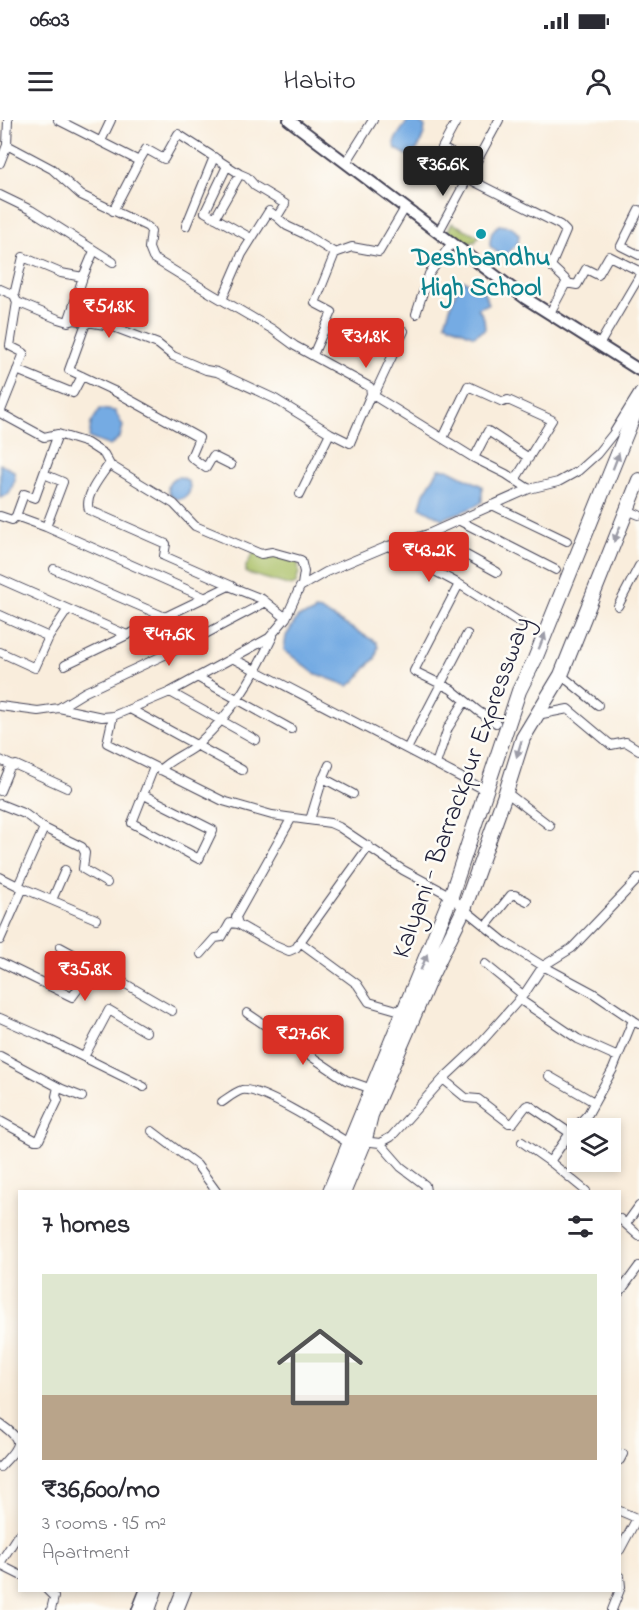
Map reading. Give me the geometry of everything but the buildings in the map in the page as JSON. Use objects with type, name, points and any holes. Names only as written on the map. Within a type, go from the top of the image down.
[{"type":"highway","name":"Kalyani - Barrackpur Expressway","points":[[331,1190],[356,1141],[372,1089],[451,896],[519,691],[535,659],[639,402]]},
{"type":"highway","points":[[344,1190],[356,1141],[371,1115],[430,978],[464,909],[523,738],[561,675],[633,513],[639,480]]},
{"type":"highway","points":[[148,1610],[154,1592]]},
{"type":"highway","points":[[176,1610],[183,1592]]},
{"type":"main road","points":[[289,120],[525,298],[639,370]]},
{"type":"street","points":[[0,163],[7,145],[8,120]]},
{"type":"street","points":[[58,120],[139,161]]},
{"type":"street","points":[[100,141],[111,120]]},
{"type":"street","points":[[346,163],[373,120]]},
{"type":"street","points":[[457,120],[442,148],[474,165]]},
{"type":"street","points":[[438,233],[499,120]]},
{"type":"street","points":[[113,212],[146,149],[164,159],[178,134],[285,204],[277,217]]},
{"type":"street","points":[[7,145],[52,169],[81,195],[148,227],[151,231],[149,248],[153,258],[370,387],[373,394],[474,458],[529,489]]},
{"type":"street","points":[[186,226],[214,157]]},
{"type":"street","points":[[227,166],[205,212],[251,238]]},
{"type":"street","points":[[215,218],[240,174]]},
{"type":"street","points":[[467,178],[560,225],[566,231],[551,266],[567,281],[550,313]]},
{"type":"street","points":[[0,195],[31,210],[113,262]]},
{"type":"street","points":[[313,355],[332,312],[315,303],[335,254],[352,247],[379,252],[405,208]]},
{"type":"street","points":[[639,210],[621,246],[639,255]]},
{"type":"street","points":[[222,300],[251,238],[269,211],[287,226],[335,254]]},
{"type":"street","points":[[416,314],[429,274],[452,243]]},
{"type":"street","points":[[68,322],[94,251]]},
{"type":"street","points":[[566,283],[577,285],[586,269],[598,275],[609,256],[639,271]]},
{"type":"street","points":[[83,277],[61,273],[23,257],[10,346],[24,353],[0,413],[44,437],[58,434],[87,443],[104,454],[110,465],[174,504],[195,526],[261,554],[272,552],[301,560],[304,572],[302,585],[286,618],[273,634],[256,671],[239,699],[222,721],[196,746],[157,768],[144,795],[132,823],[199,859],[213,830],[144,795]]},
{"type":"street","points":[[599,345],[639,277]]},
{"type":"street","points":[[0,289],[16,299],[68,322],[75,320],[111,326],[158,344],[172,356],[206,370],[217,372],[275,399],[350,443],[404,331]]},
{"type":"street","points":[[86,323],[69,370],[114,391],[199,438],[191,457],[206,468],[213,456],[231,465]]},
{"type":"street","points":[[17,370],[73,393],[82,376]]},
{"type":"street","points":[[443,438],[468,386],[503,402],[508,400],[552,420],[515,480]]},
{"type":"street","points":[[302,585],[326,572],[388,546],[428,534],[529,489],[558,482],[578,471],[597,454],[613,434],[639,393]]},
{"type":"street","points":[[474,458],[488,431],[529,458]]},
{"type":"street","points":[[300,494],[330,433]]},
{"type":"street","points":[[0,516],[12,520],[16,516],[24,494],[35,498],[58,434]]},
{"type":"street","points":[[110,465],[93,488],[87,505],[89,510],[166,544],[164,556],[246,591],[266,602],[286,618]]},
{"type":"street","points":[[44,474],[63,482],[46,527]]},
{"type":"street","points":[[492,505],[567,542]]},
{"type":"street","points":[[16,516],[206,598]]},
{"type":"street","points":[[458,520],[556,570]]},
{"type":"street","points":[[428,534],[496,572]]},
{"type":"street","points":[[388,546],[459,584],[521,623]]},
{"type":"street","points":[[618,606],[639,566]]},
{"type":"street","points":[[54,569],[165,616]]},
{"type":"street","points":[[0,579],[127,635]]},
{"type":"street","points":[[459,584],[414,671],[451,689],[496,723]]},
{"type":"street","points":[[65,665],[232,586]]},
{"type":"street","points":[[59,708],[85,692],[172,651],[266,602]]},
{"type":"street","points":[[0,652],[35,668],[49,638],[68,609]]},
{"type":"street","points":[[0,615],[49,638]]},
{"type":"street","points":[[0,706],[38,711],[59,708],[93,716],[113,716],[170,692],[273,634]]},
{"type":"street","points":[[407,749],[467,634]]},
{"type":"street","points":[[232,658],[487,791]]},
{"type":"street","points":[[561,675],[597,705]]},
{"type":"street","points":[[197,677],[291,729]]},
{"type":"street","points":[[170,692],[256,740]]},
{"type":"street","points":[[436,764],[448,728],[465,701]]},
{"type":"street","points":[[130,709],[242,770]]},
{"type":"street","points":[[535,716],[568,710],[611,745],[626,742],[639,750]]},
{"type":"street","points":[[113,716],[107,743],[223,801],[291,819],[310,820],[339,827],[403,870],[451,896],[507,943],[593,993],[636,1022],[585,1118]]},
{"type":"street","points":[[0,760],[67,789]]},
{"type":"street","points":[[310,820],[329,765]]},
{"type":"street","points":[[0,791],[10,767],[13,766]]},
{"type":"street","points":[[323,778],[353,794]]},
{"type":"street","points":[[506,792],[550,826]]},
{"type":"street","points":[[0,804],[25,814],[44,828],[82,847],[85,853],[83,869],[106,883]]},
{"type":"street","points":[[237,924],[236,918],[291,819]]},
{"type":"street","points":[[0,940],[44,828]]},
{"type":"street","points":[[201,954],[215,938],[222,937],[230,922],[289,951],[296,948],[369,846]]},
{"type":"street","points":[[52,900],[65,870]]},
{"type":"street","points":[[1,878],[96,919]]},
{"type":"street","points":[[222,1102],[243,1090],[249,1091],[356,1141],[380,1143],[392,1137],[443,1079],[476,1048],[521,997],[543,966],[572,948],[639,878]]},
{"type":"street","points":[[486,926],[511,895],[527,901]]},
{"type":"street","points":[[300,942],[357,984],[369,1002],[404,1012]]},
{"type":"street","points":[[60,947],[172,1011]]},
{"type":"street","points":[[0,962],[72,997],[95,966]]},
{"type":"street","points":[[485,964],[521,997],[578,1038],[618,1057]]},
{"type":"street","points":[[84,1057],[109,1010],[146,1032]]},
{"type":"street","points":[[248,1013],[346,1080],[372,1089]]},
{"type":"street","points":[[0,1018],[144,1087]]},
{"type":"street","points":[[0,1056],[82,1097]]},
{"type":"street","points":[[549,1076],[594,1102]]},
{"type":"street","points":[[443,1079],[466,1098],[478,1099],[509,1123],[513,1123],[526,1106],[530,1105],[567,1131]]},
{"type":"street","points":[[0,1121],[39,1140],[58,1100],[56,1096],[58,1087]]},
{"type":"street","points":[[152,1131],[197,1165],[215,1190]]},
{"type":"street","points":[[552,1164],[552,1159],[567,1137]]},
{"type":"street","points":[[522,1142],[585,1190]]},
{"type":"street","points":[[380,1143],[401,1167],[425,1185],[426,1190]]},
{"type":"street","points":[[639,1206],[622,1222],[639,1236]]},
{"type":"street","points":[[621,1291],[639,1266]]},
{"type":"street","points":[[0,1424],[13,1432],[17,1443],[16,1448],[0,1467]]},
{"type":"street","points":[[621,1512],[636,1520],[621,1548]]},
{"type":"street","points":[[18,1535],[0,1564],[18,1574]]},
{"type":"street","points":[[49,1592],[54,1597],[51,1610]]},
{"type":"street","points":[[137,1610],[145,1592]]},
{"type":"street","points":[[181,1610],[188,1592]]},
{"type":"street","points":[[612,1610],[619,1592]]},
{"type":"green space","points":[[452,223],[479,236],[475,242],[472,241],[467,250],[445,236]]},
{"type":"green space","points":[[254,552],[272,553],[298,562],[299,572],[296,584],[291,586],[246,573],[246,566]]},
{"type":"water","points":[[408,120],[416,120],[425,127],[420,144],[410,157],[396,149],[394,143]]},
{"type":"water","points":[[499,225],[512,227],[519,235],[518,243],[506,255],[498,253],[490,246],[494,229]]},
{"type":"water","points":[[459,281],[466,281],[473,289],[481,286],[489,304],[478,308],[484,318],[485,329],[474,336],[445,323]]},
{"type":"water","points":[[100,409],[115,411],[123,426],[120,437],[110,446],[89,438],[91,423]]},
{"type":"water","points":[[0,464],[14,471],[15,480],[9,494],[0,498]]},
{"type":"water","points":[[439,469],[448,469],[482,486],[482,502],[468,510],[442,519],[420,507],[424,493]]},
{"type":"water","points":[[179,477],[187,480],[190,488],[187,496],[179,499],[171,496],[168,488],[171,480]]},
{"type":"water","points":[[315,610],[322,611],[376,642],[378,647],[375,659],[356,681],[348,686],[314,673],[284,650],[286,636],[298,617],[313,613]]},
{"type":"place","name":"Deshbandhu High School","points":[[481,234]]}]
